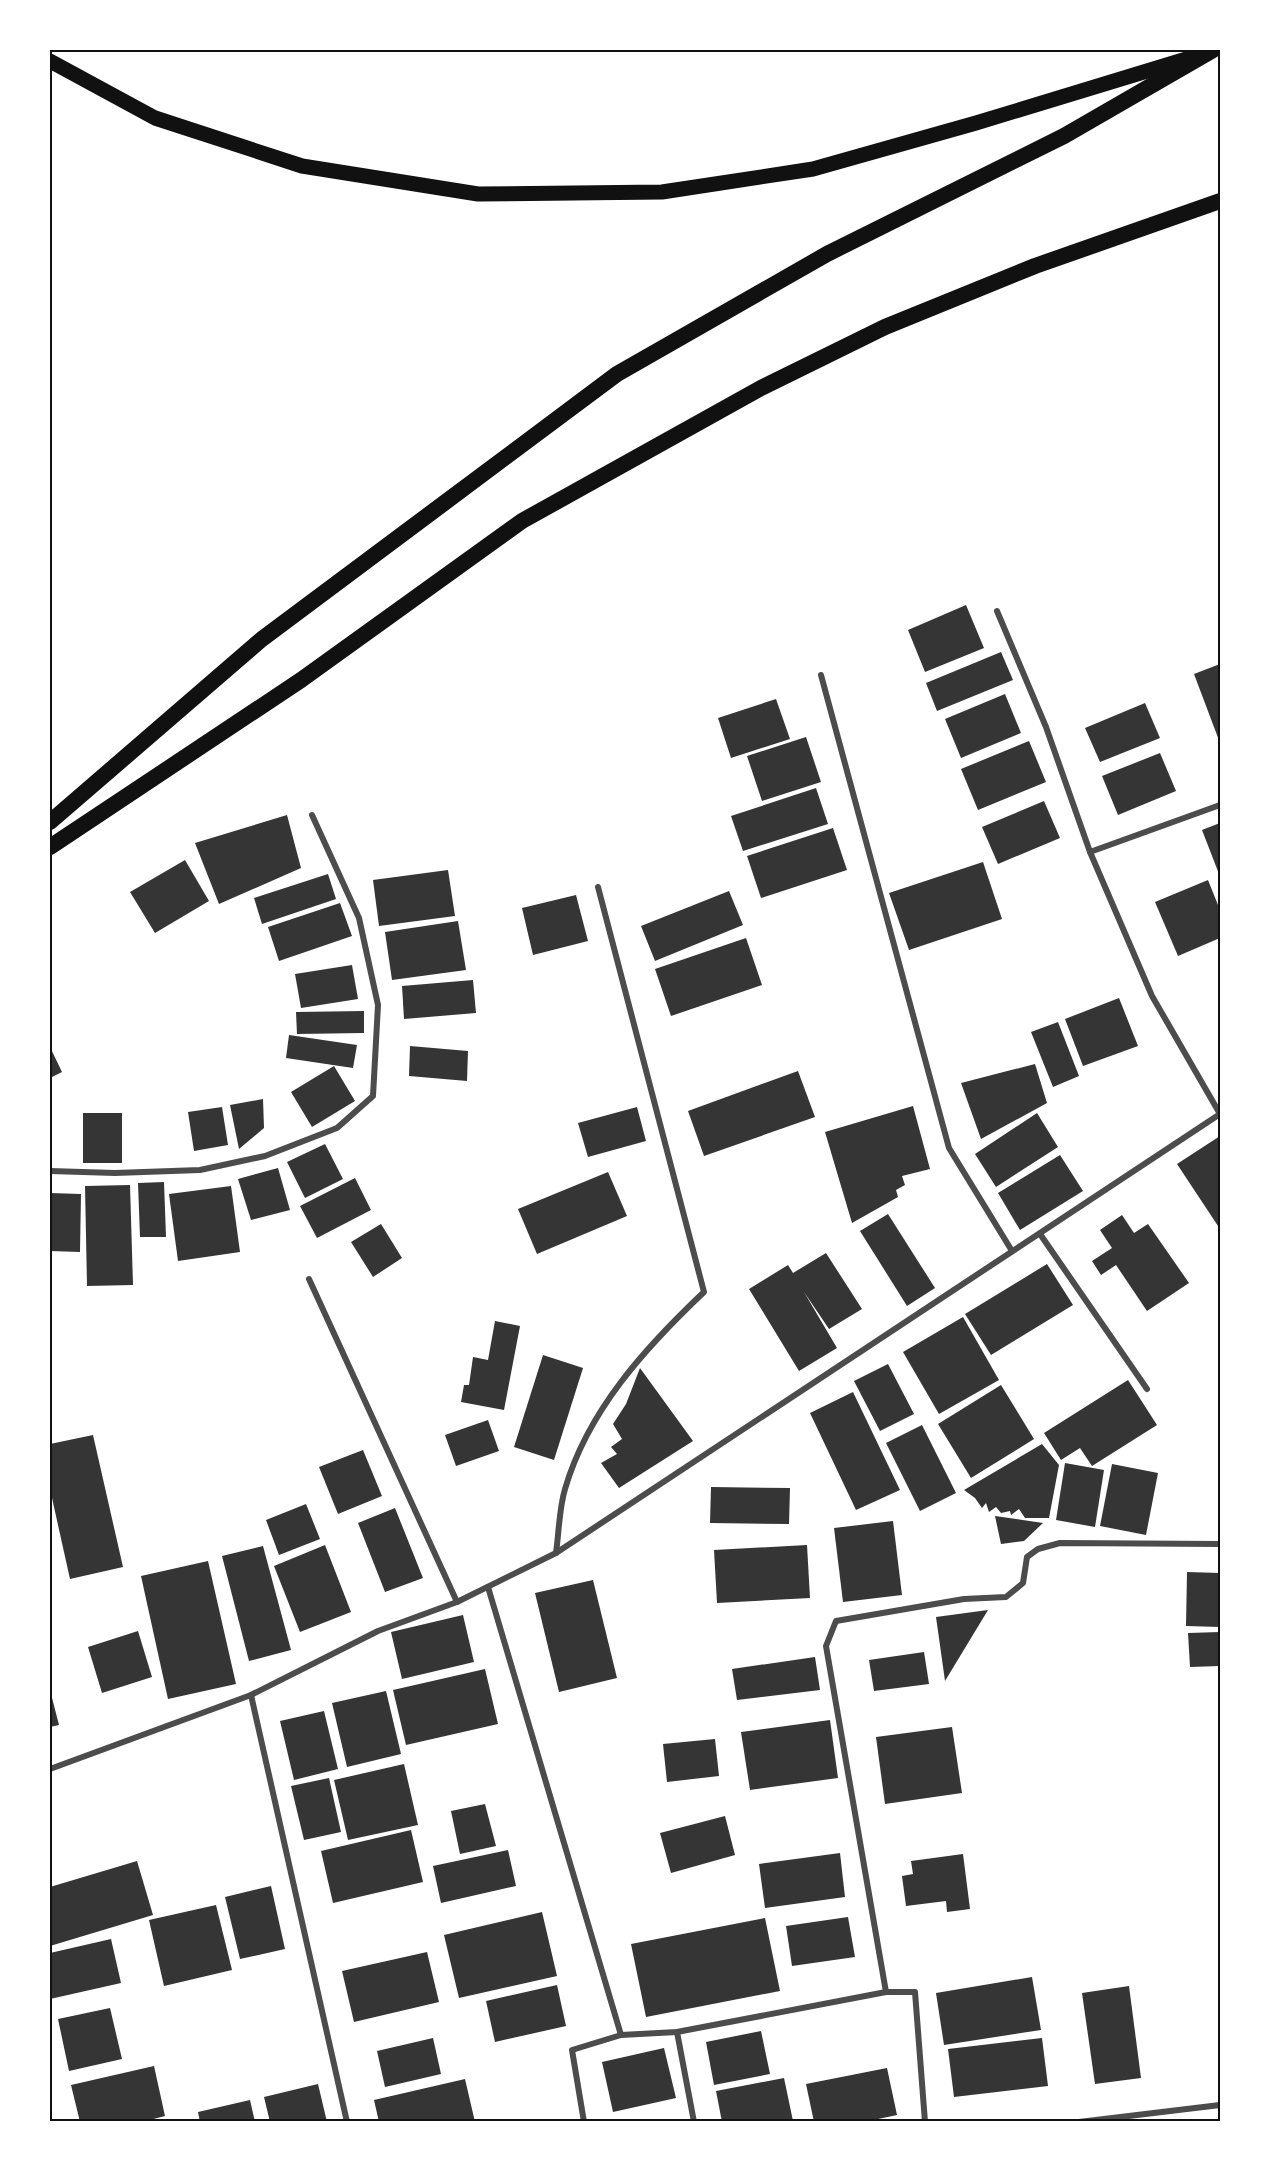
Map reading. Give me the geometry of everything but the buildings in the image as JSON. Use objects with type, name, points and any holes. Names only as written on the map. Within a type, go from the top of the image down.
[{"type":"highway","points":[[50,822],[262,639],[617,374],[827,254],[1064,136],[1211,51]]},
{"type":"highway","points":[[50,847],[301,680],[522,521],[761,388],[896,322],[1035,266],[1221,201]]},
{"type":"main road","points":[[50,61],[154,118],[302,166],[478,194],[662,192],[813,169],[976,123],[1211,51]]},
{"type":"street","points":[[50,1769],[251,1695],[378,1631],[457,1602],[556,1553],[1220,1114],[1152,996],[1090,852],[1046,727],[997,611]]},
{"type":"street","points":[[821,675],[949,1148],[1012,1251]]},
{"type":"street","points":[[1090,852],[1221,806]]},
{"type":"street","points":[[50,1171],[115,1173],[200,1170],[265,1156],[337,1128],[373,1096],[378,1005],[364,940],[359,918],[312,815]]},
{"type":"street","points":[[556,1553],[565,1491],[576,1460],[606,1401],[666,1328],[704,1292],[598,886]]},
{"type":"street","points":[[1040,1234],[1147,1389]]},
{"type":"street","points":[[309,1280],[457,1602]]},
{"type":"street","points":[[886,1992],[826,1646],[836,1621],[964,1599],[1006,1597],[1023,1583],[1027,1557],[1038,1549],[1060,1543],[1221,1544]]},
{"type":"street","points":[[488,1587],[621,2035]]},
{"type":"street","points":[[251,1695],[347,2121]]},
{"type":"street","points":[[584,2121],[572,2050],[621,2035],[677,2032],[886,1992],[915,1992],[924,2121]]},
{"type":"street","points":[[677,2032],[694,2121]]},
{"type":"street","points":[[1079,2121],[1221,2105]]}]
